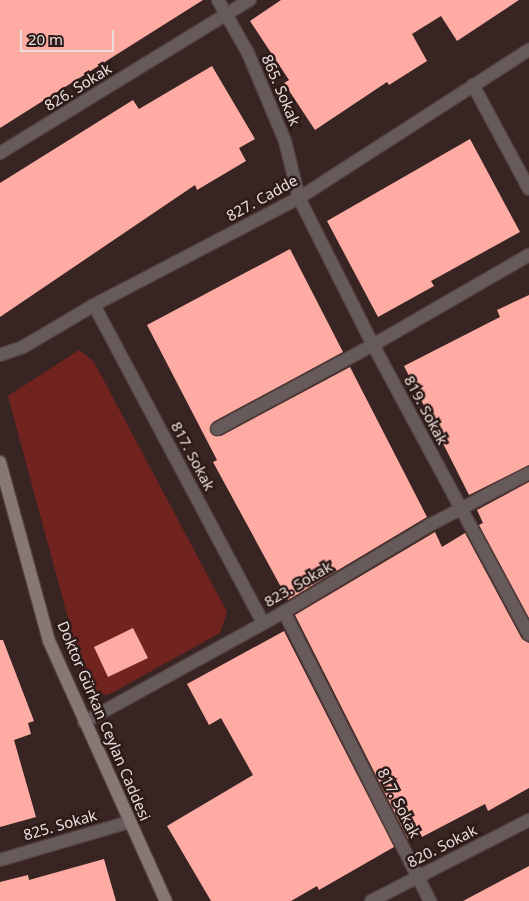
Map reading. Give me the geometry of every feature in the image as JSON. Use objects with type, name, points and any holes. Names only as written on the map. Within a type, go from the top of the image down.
[{"type":"main road","name":"Doktor Gürkan Ceylan Caddesi","points":[[0,462],[49,641],[166,901]]},
{"type":"street","name":"865. Sokak","points":[[218,0],[248,53],[285,141],[299,198]]},
{"type":"street","name":"826. Sokak","points":[[0,153],[250,0]]},
{"type":"street","name":"827. Cadde","points":[[0,355],[23,347],[94,305],[299,198],[473,84],[529,50]]},
{"type":"street","points":[[473,84],[529,189]]},
{"type":"street","name":"819. Sokak","points":[[299,198],[373,346],[529,635]]},
{"type":"street","points":[[218,429],[373,346],[529,255]]},
{"type":"street","name":"817. Sokak","points":[[94,305],[263,623]]},
{"type":"street","name":"823. Sokak","points":[[84,722],[284,612],[461,509],[529,473]]},
{"type":"street","name":"817. Sokak","points":[[284,612],[430,901]]},
{"type":"street","name":"820. Sokak","points":[[370,901],[529,820]]},
{"type":"street","name":"825. Sokak","points":[[0,860],[129,822]]},
{"type":"shaded area","points":[[79,350],[94,362],[227,612],[220,633],[108,695],[88,692],[8,396]]},
{"type":"building","points":[[0,0],[203,0],[0,128]]},
{"type":"building","points":[[281,0],[519,0],[457,41],[441,16],[412,34],[427,61],[389,85],[387,82],[315,130],[284,83],[289,80],[250,21]]},
{"type":"building","points":[[212,66],[255,139],[239,148],[246,161],[197,190],[195,185],[0,317],[0,183],[133,100],[139,109]]},
{"type":"building","points":[[470,139],[520,232],[431,281],[434,286],[378,317],[327,221]]},
{"type":"building","points":[[290,249],[343,352],[213,422],[210,432],[221,436],[350,367],[427,517],[288,600],[213,462],[217,460],[147,325]]},
{"type":"building","points":[[529,295],[529,465],[469,495],[404,366],[500,317],[497,310]]},
{"type":"building","points":[[529,482],[529,618],[479,525],[483,523],[477,510]]},
{"type":"building","points":[[435,532],[442,547],[465,533],[522,639],[529,643],[529,788],[488,811],[485,804],[420,838],[418,834],[408,839],[295,615]]},
{"type":"building","points":[[133,628],[148,658],[108,677],[94,647]]},
{"type":"building","points":[[284,631],[394,847],[319,890],[317,886],[291,901],[211,901],[167,826],[253,775],[221,718],[209,725],[187,684]]},
{"type":"building","points":[[0,640],[3,640],[34,721],[28,723],[31,734],[14,740],[36,817],[0,827]]},
{"type":"building","points":[[104,859],[116,901],[0,901],[0,882],[28,875],[29,880]]},
{"type":"building","points":[[529,866],[529,901],[463,901]]}]
